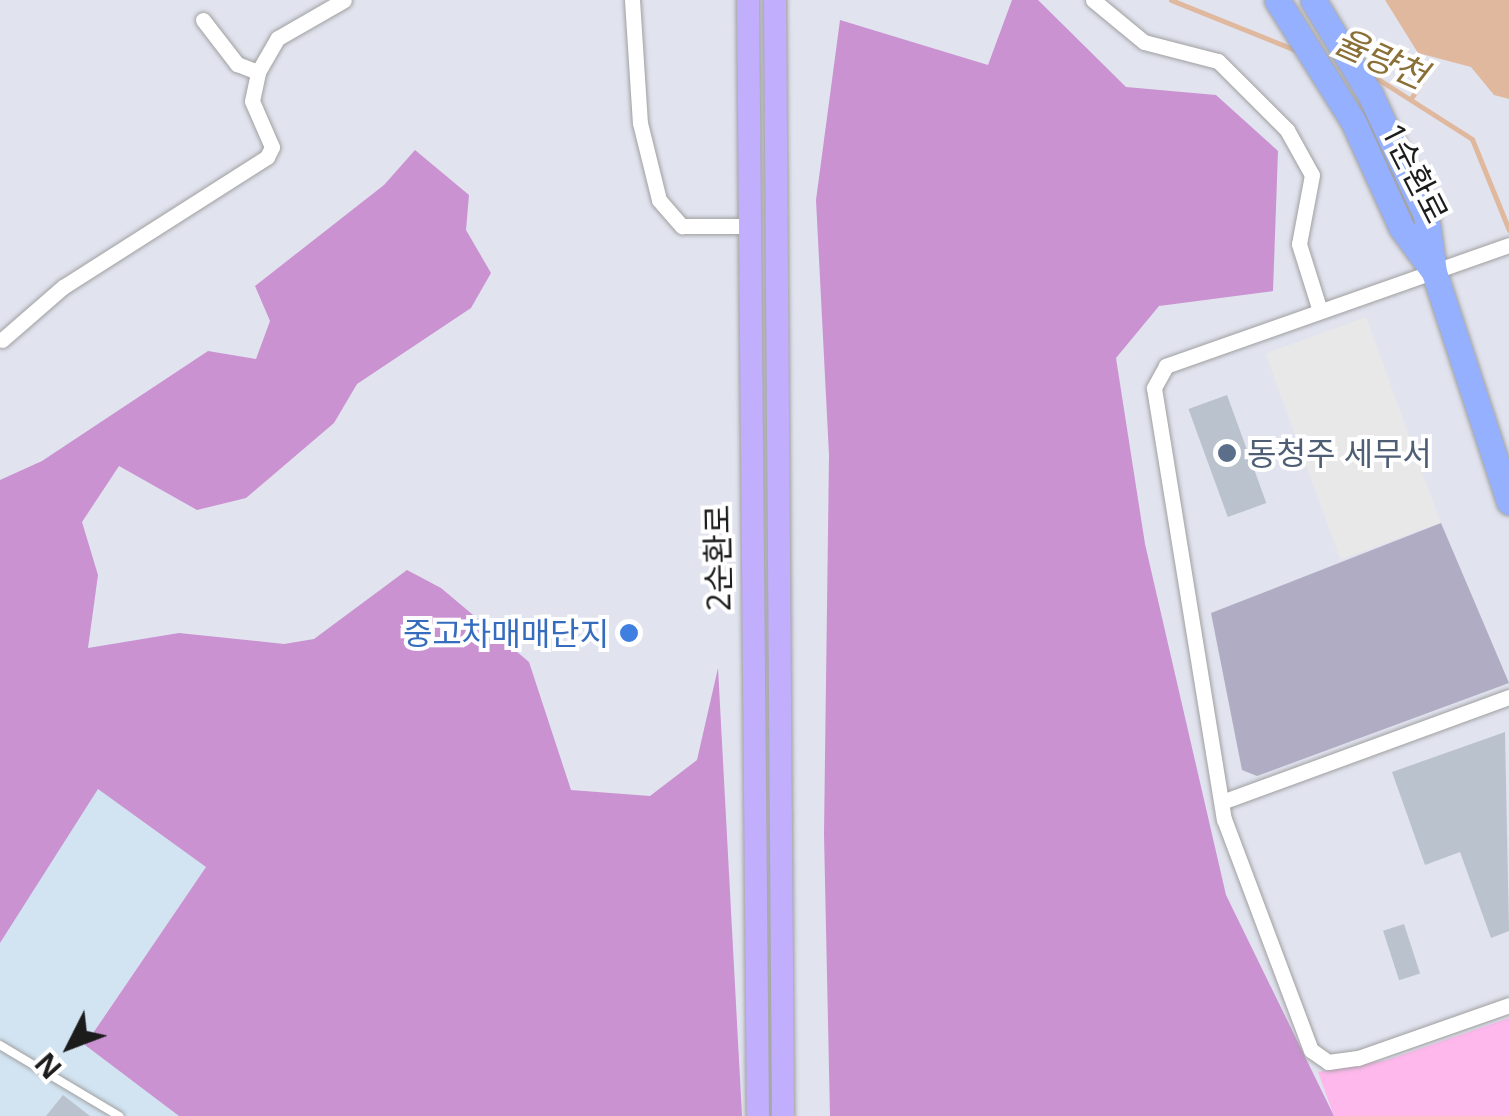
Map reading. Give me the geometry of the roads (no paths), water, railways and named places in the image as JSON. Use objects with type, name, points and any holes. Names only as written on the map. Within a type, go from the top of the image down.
[{"type":"main road","name":"1순환로","points":[[1277,0],[1352,121],[1402,228],[1434,272]]},
{"type":"main road","name":"1순환로","points":[[1314,0],[1343,46],[1426,214],[1434,272],[1509,502]]},
{"type":"street","points":[[2,340],[63,287],[267,157],[272,147],[252,100],[258,72],[278,38],[344,0]]},
{"type":"street","points":[[632,0],[640,123],[658,200],[682,226],[746,226]]},
{"type":"street","name":"2순환로","points":[[748,0],[746,226],[758,1116]]},
{"type":"street","name":"2순환로","points":[[775,0],[782,1116]]},
{"type":"street","points":[[1094,0],[1144,42],[1218,61],[1287,130],[1312,176],[1300,244],[1320,311]]},
{"type":"street","points":[[203,20],[237,64],[258,72]]},
{"type":"street","points":[[1509,245],[1166,366],[1154,388],[1222,802],[1302,1033],[1318,1058],[1358,1058],[1509,1005]]},
{"type":"street","points":[[1222,802],[1509,697]]},
{"type":"lane","points":[[0,1045],[119,1116]]},
{"type":"waterway","name":"율량천","points":[[1171,0],[1298,51]]},
{"type":"waterway","name":"율량천","points":[[1370,74],[1472,139],[1509,230]]},
{"type":"waterway","points":[[1412,97],[1423,80]]},
{"type":"place","name":"동청주 세무서","points":[[1227,453]]},
{"type":"place","name":"중고차매매단지","points":[[629,633]]}]
